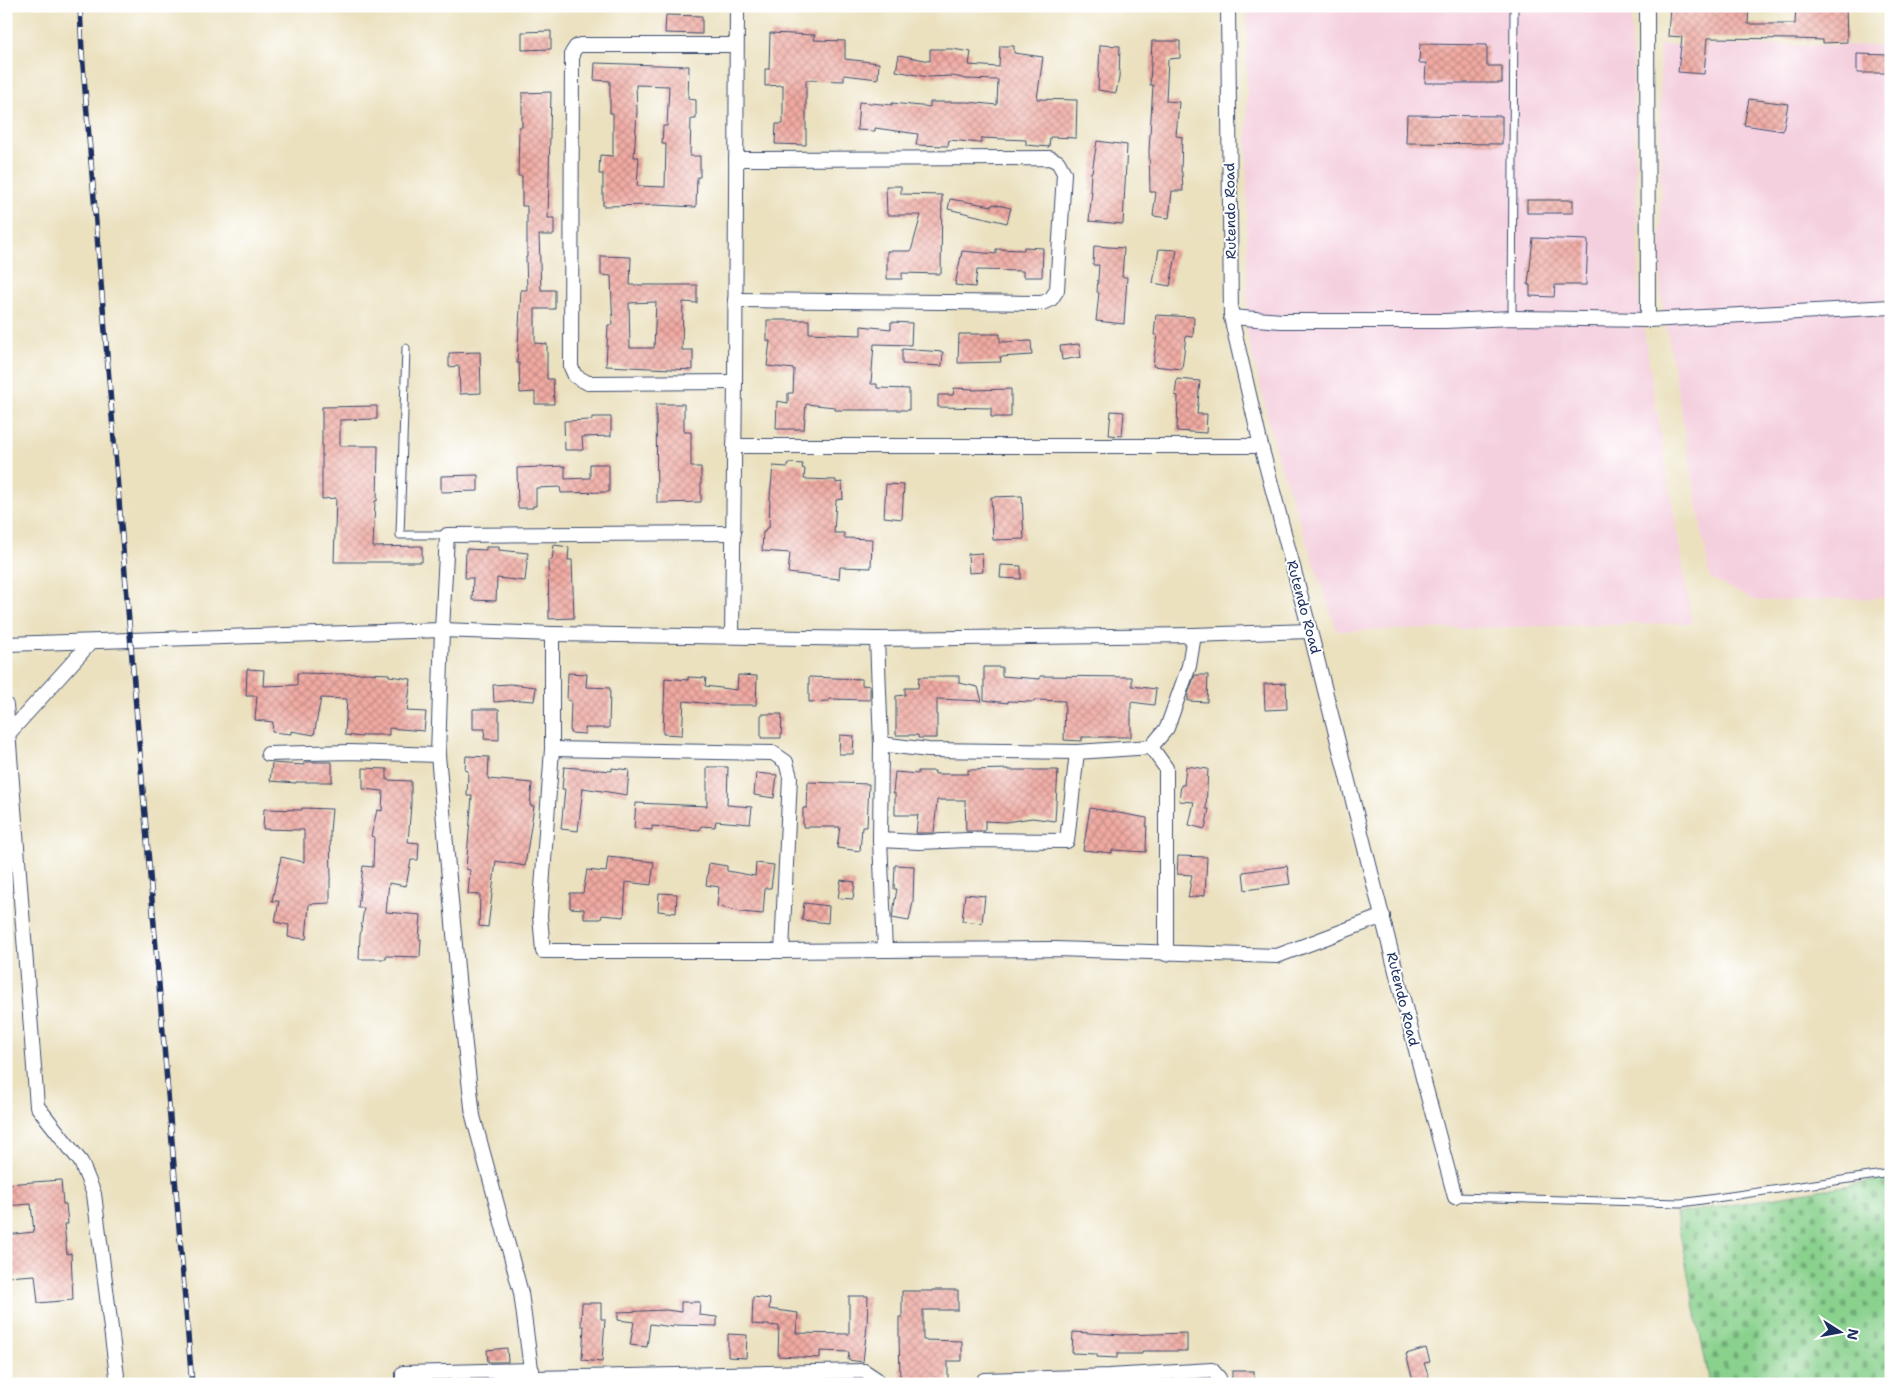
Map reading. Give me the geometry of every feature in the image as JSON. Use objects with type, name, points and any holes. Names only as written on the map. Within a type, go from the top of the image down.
[{"type":"street","points":[[732,636],[737,6]]},
{"type":"street","name":"Rutendo Road","points":[[1228,6],[1231,317],[1261,446],[1423,1078],[1456,1197]]},
{"type":"street","points":[[1647,6],[1648,320]]},
{"type":"street","points":[[735,382],[588,383],[575,376],[571,367],[572,53],[580,45],[736,45]]},
{"type":"street","points":[[735,300],[1042,303],[1051,299],[1057,290],[1064,173],[1058,162],[1050,158],[736,160]]},
{"type":"street","points":[[1231,317],[1281,321],[1445,321],[1512,318],[1648,320],[1891,307]]},
{"type":"street","points":[[734,446],[1261,446]]},
{"type":"street","points":[[533,1377],[521,1293],[473,1116],[459,991],[438,754],[447,535],[734,532]]},
{"type":"street","points":[[6,644],[442,630],[552,634],[877,639],[1310,632]]},
{"type":"street","points":[[552,634],[552,749],[540,916],[543,951],[1055,950],[1277,956],[1383,916]]},
{"type":"street","points":[[881,744],[928,750],[1077,752],[1151,747],[1167,728],[1189,666],[1194,635]]},
{"type":"street","points":[[877,639],[881,744],[880,840],[885,950]]},
{"type":"street","points":[[9,733],[91,642]]},
{"type":"street","points":[[6,705],[37,1106],[81,1162],[94,1194],[118,1384]]},
{"type":"street","points":[[1151,747],[1166,768],[1166,954]]},
{"type":"street","points":[[552,749],[773,753],[786,762],[790,777],[782,951]]},
{"type":"street","points":[[268,754],[350,752],[438,754]]},
{"type":"street","points":[[880,840],[919,842],[968,840],[1067,841],[1077,752]]},
{"type":"street","points":[[984,1384],[984,1380],[1109,1380],[1212,1370],[1218,1378],[1219,1384]]},
{"type":"street","points":[[403,1384],[402,1373],[533,1377],[864,1371],[876,1379],[878,1384]]},
{"type":"lane","points":[[1512,318],[1514,6]]},
{"type":"lane","points":[[406,348],[400,535],[447,535]]},
{"type":"lane","points":[[1456,1197],[1680,1203],[1891,1172]]},
{"type":"shaded area","points":[[1247,6],[1631,6],[1639,302],[1692,623],[1337,631],[1277,455],[1247,332]]},
{"type":"shaded area","points":[[1660,45],[1891,45],[1891,598],[1756,601],[1710,578],[1661,295]]},
{"type":"green space","points":[[1891,1178],[1891,1384],[1710,1384],[1676,1214]]},
{"type":"building","points":[[1670,6],[1749,6],[1748,24],[1795,24],[1796,6],[1846,6],[1847,42],[1823,43],[1823,40],[1707,38],[1704,74],[1678,72],[1682,37],[1668,36]]},
{"type":"building","points":[[666,15],[702,16],[702,34],[665,33]]},
{"type":"building","points":[[551,31],[551,49],[522,50],[522,32]]},
{"type":"building","points":[[770,33],[815,35],[814,40],[845,41],[845,59],[879,63],[878,79],[844,75],[844,81],[806,80],[806,145],[775,144],[776,124],[783,124],[783,85],[765,86],[765,69],[769,69]]},
{"type":"building","points":[[1152,41],[1180,41],[1180,58],[1168,59],[1166,101],[1179,102],[1176,136],[1182,137],[1181,172],[1183,191],[1172,191],[1169,218],[1153,216],[1156,192],[1150,192],[1149,151],[1153,85],[1150,85]]},
{"type":"building","points":[[1420,44],[1487,45],[1487,66],[1502,66],[1502,83],[1425,83],[1426,63],[1419,63]]},
{"type":"building","points":[[1100,45],[1120,46],[1119,78],[1116,93],[1098,90]]},
{"type":"building","points":[[1000,46],[1014,46],[1014,53],[1043,57],[1037,99],[1077,100],[1076,138],[1050,137],[1049,147],[1026,145],[1026,140],[981,138],[981,143],[949,140],[948,146],[916,145],[918,134],[875,128],[875,131],[857,130],[859,102],[930,107],[930,102],[968,102],[997,105],[998,80],[966,79],[953,76],[928,77],[896,71],[899,55],[930,61],[930,49],[952,49],[971,52],[969,65],[999,67]]},
{"type":"building","points":[[1857,54],[1888,55],[1888,73],[1857,73]]},
{"type":"building","points":[[595,63],[689,66],[688,99],[696,100],[696,119],[691,119],[690,156],[700,156],[700,177],[697,177],[696,207],[656,205],[603,206],[603,174],[599,174],[600,155],[613,156],[613,113],[610,113],[610,81],[594,80]],"holes":[[[636,85],[669,86],[667,126],[663,126],[662,144],[666,144],[665,187],[637,186],[639,157],[634,157],[637,112]]]},
{"type":"building","points":[[551,92],[548,218],[554,218],[554,235],[539,235],[541,290],[555,290],[555,309],[535,309],[535,343],[547,344],[547,379],[553,379],[554,404],[535,404],[535,392],[520,393],[519,363],[517,363],[521,290],[527,290],[527,206],[522,206],[522,176],[518,176],[519,127],[522,127],[522,93]]},
{"type":"building","points":[[1749,99],[1788,104],[1783,131],[1744,125]]},
{"type":"building","points":[[1407,115],[1502,116],[1502,144],[1406,143]]},
{"type":"building","points":[[1097,141],[1127,145],[1123,224],[1089,221],[1092,191],[1090,191],[1091,172]]},
{"type":"building","points":[[886,186],[901,186],[901,194],[942,195],[941,274],[902,273],[902,279],[887,279],[887,251],[911,251],[921,215],[887,215]]},
{"type":"building","points":[[950,199],[1011,208],[1007,223],[948,209]]},
{"type":"building","points":[[1527,200],[1573,200],[1573,213],[1527,213]]},
{"type":"building","points":[[1533,238],[1588,240],[1586,285],[1555,285],[1554,297],[1530,296],[1530,285],[1528,285]]},
{"type":"building","points":[[1094,246],[1124,248],[1122,277],[1127,277],[1124,324],[1096,321],[1099,265],[1093,265]]},
{"type":"building","points":[[1024,247],[1043,248],[1042,277],[1023,277],[1023,271],[977,270],[975,287],[955,285],[962,251],[996,254],[996,249],[1024,250]]},
{"type":"building","points":[[1159,249],[1177,250],[1170,286],[1153,283]]},
{"type":"building","points":[[601,256],[631,257],[630,285],[697,285],[697,303],[683,302],[682,350],[693,350],[693,370],[606,366],[608,325],[613,325],[611,276],[601,275]],"holes":[[[656,302],[654,348],[630,348],[629,303]]]},
{"type":"building","points":[[1156,315],[1194,317],[1193,337],[1186,336],[1182,369],[1153,366],[1157,335],[1154,335]]},
{"type":"building","points":[[767,320],[809,320],[809,333],[861,335],[861,326],[891,329],[891,322],[912,323],[911,345],[874,344],[871,384],[877,384],[877,388],[909,389],[909,410],[835,410],[835,407],[806,404],[804,429],[776,429],[777,401],[788,403],[788,393],[793,393],[794,369],[767,366],[770,341],[767,341]]},
{"type":"building","points":[[959,334],[1000,334],[1000,342],[1031,341],[1032,355],[1000,357],[1001,362],[958,363]]},
{"type":"building","points":[[1079,344],[1081,357],[1062,360],[1060,346]]},
{"type":"building","points":[[902,349],[943,352],[942,366],[902,364]]},
{"type":"building","points":[[480,352],[481,393],[460,394],[459,366],[449,367],[449,353]]},
{"type":"building","points":[[1177,379],[1200,381],[1197,414],[1207,414],[1206,433],[1177,431],[1178,396],[1175,395]]},
{"type":"building","points":[[954,388],[972,390],[1011,389],[1011,417],[991,417],[991,408],[938,407],[938,395],[953,395]]},
{"type":"building","points":[[656,404],[684,404],[684,432],[691,432],[691,467],[701,467],[701,502],[657,503]]},
{"type":"building","points":[[377,406],[377,419],[340,420],[340,446],[378,446],[377,501],[375,501],[373,547],[422,546],[422,562],[334,562],[336,498],[322,499],[322,407]]},
{"type":"building","points":[[1111,411],[1124,412],[1122,436],[1109,435]]},
{"type":"building","points":[[592,417],[611,417],[611,436],[582,437],[583,450],[565,450],[564,421],[592,420]]},
{"type":"building","points":[[788,463],[803,464],[802,468],[805,469],[804,479],[836,480],[836,483],[842,482],[843,499],[836,500],[834,533],[844,533],[844,538],[872,539],[871,568],[840,567],[839,579],[788,573],[790,553],[762,551],[763,532],[765,532],[766,528],[769,528],[773,466],[788,467]]},
{"type":"building","points":[[590,464],[609,464],[609,492],[561,493],[560,487],[536,488],[536,506],[533,506],[533,508],[518,508],[517,468],[565,466],[565,479],[590,478]]},
{"type":"building","points":[[478,475],[478,491],[441,492],[441,476]]},
{"type":"building","points":[[886,484],[904,485],[902,519],[884,517]]},
{"type":"building","points":[[1022,496],[1024,539],[993,540],[991,497]]},
{"type":"building","points":[[554,545],[569,547],[568,560],[572,560],[574,618],[549,619],[548,560],[552,560]]},
{"type":"building","points":[[486,547],[499,547],[499,550],[528,553],[525,581],[497,578],[496,601],[472,600],[473,578],[465,578],[466,549],[486,550]]},
{"type":"building","points":[[982,553],[983,572],[969,573],[968,554]]},
{"type":"building","points":[[1001,565],[1021,566],[1021,579],[1000,578]]},
{"type":"building","points":[[984,667],[1002,667],[1002,676],[1040,679],[1040,676],[1132,677],[1132,686],[1156,689],[1154,705],[1131,702],[1131,737],[1082,737],[1082,741],[1064,740],[1065,701],[1034,700],[1034,702],[1008,701],[1008,703],[984,700]]},
{"type":"building","points":[[247,669],[264,670],[263,686],[297,685],[297,673],[389,674],[389,676],[411,679],[407,711],[426,712],[424,731],[389,728],[389,735],[363,735],[362,737],[345,735],[347,699],[321,698],[314,735],[291,731],[291,734],[272,732],[273,722],[255,720],[257,696],[246,696]]},
{"type":"building","points":[[568,673],[587,674],[586,687],[610,688],[609,728],[585,728],[585,734],[570,733],[571,701],[567,700]]},
{"type":"building","points":[[738,675],[757,676],[756,705],[722,705],[684,701],[682,735],[663,734],[665,678],[688,680],[688,677],[706,678],[705,686],[737,690]]},
{"type":"building","points":[[1195,675],[1208,675],[1207,702],[1188,701],[1188,694]]},
{"type":"building","points":[[959,676],[959,683],[978,687],[982,701],[937,699],[937,738],[918,738],[918,735],[896,735],[896,696],[905,695],[905,688],[918,688],[919,677]]},
{"type":"building","points":[[809,677],[862,679],[862,685],[870,686],[870,700],[829,699],[829,701],[809,702]]},
{"type":"building","points":[[1286,683],[1287,709],[1265,710],[1264,684]]},
{"type":"building","points":[[510,684],[536,687],[534,701],[494,702],[493,685]]},
{"type":"building","points":[[473,709],[499,709],[499,740],[484,739],[485,729],[473,729]]},
{"type":"building","points":[[761,714],[782,714],[781,738],[761,738]]},
{"type":"building","points":[[840,735],[854,736],[853,754],[839,754]]},
{"type":"building","points":[[466,756],[489,757],[488,779],[532,783],[530,806],[534,806],[525,866],[496,861],[488,927],[479,926],[480,895],[468,894],[470,870],[466,869],[472,796],[467,796],[468,771],[465,770]]},
{"type":"building","points":[[304,762],[332,762],[332,782],[296,783],[270,781],[272,763],[304,765]]},
{"type":"building","points":[[1186,766],[1208,769],[1206,809],[1209,809],[1205,829],[1189,825],[1194,802],[1179,801],[1181,785],[1184,785]]},
{"type":"building","points":[[564,767],[612,771],[612,768],[629,770],[627,795],[583,788],[578,831],[561,829],[565,789],[562,789]]},
{"type":"building","points":[[707,767],[728,767],[727,805],[752,807],[750,824],[716,821],[715,827],[701,826],[700,830],[652,826],[652,830],[634,828],[636,803],[707,806]]},
{"type":"building","points":[[363,768],[387,769],[387,780],[411,781],[408,842],[419,843],[418,860],[411,860],[406,886],[389,883],[386,912],[421,915],[420,957],[386,956],[386,959],[359,959],[364,908],[358,908],[363,866],[373,867],[374,837],[371,836],[377,810],[382,811],[383,791],[363,789]]},
{"type":"building","points":[[968,770],[1058,770],[1055,821],[1032,818],[1006,822],[985,821],[985,831],[966,831],[965,800],[937,800],[934,833],[916,833],[918,815],[895,815],[895,793],[893,793],[895,772],[918,774],[918,771],[935,771],[935,774],[968,774]]},
{"type":"building","points":[[756,773],[777,775],[774,798],[754,795]]},
{"type":"building","points":[[808,782],[869,784],[867,827],[862,827],[860,851],[837,848],[840,827],[803,827],[803,808],[807,808]]},
{"type":"building","points":[[302,808],[332,809],[330,831],[330,903],[309,904],[306,939],[288,937],[289,925],[275,922],[279,901],[272,901],[281,857],[304,862],[304,830],[263,829],[264,809],[302,810]]},
{"type":"building","points":[[1090,808],[1147,818],[1146,852],[1112,850],[1112,853],[1083,850]]},
{"type":"building","points":[[1178,856],[1207,857],[1205,895],[1188,898],[1192,875],[1177,874]]},
{"type":"building","points":[[608,857],[654,862],[651,885],[626,882],[624,917],[602,915],[601,919],[584,919],[584,909],[570,908],[570,893],[583,893],[587,870],[606,872]]},
{"type":"building","points":[[709,863],[727,866],[727,871],[755,876],[756,863],[774,865],[771,888],[765,888],[763,914],[741,912],[717,906],[719,887],[706,885]]},
{"type":"building","points":[[895,865],[914,866],[913,902],[909,921],[892,918],[897,889],[894,889]]},
{"type":"building","points":[[1287,866],[1290,884],[1245,890],[1243,872]]},
{"type":"building","points":[[841,880],[855,882],[853,899],[838,898]]},
{"type":"building","points":[[659,893],[677,894],[676,913],[658,911]]},
{"type":"building","points":[[965,894],[985,896],[982,923],[962,921]]},
{"type":"building","points":[[804,903],[829,906],[828,923],[802,920]]},
{"type":"building","points":[[61,1180],[63,1204],[66,1204],[68,1224],[64,1224],[67,1254],[71,1253],[73,1300],[38,1303],[35,1275],[6,1277],[6,1235],[34,1232],[31,1204],[6,1206],[6,1184]]},
{"type":"building","points":[[958,1290],[958,1310],[923,1310],[923,1340],[962,1341],[962,1361],[948,1361],[948,1382],[900,1381],[899,1317],[902,1317],[902,1291]]},
{"type":"building","points":[[849,1296],[868,1296],[863,1362],[848,1360],[849,1352],[820,1351],[820,1358],[778,1356],[779,1326],[752,1324],[753,1297],[770,1299],[769,1309],[798,1313],[796,1333],[849,1334]]},
{"type":"building","points":[[681,1302],[700,1302],[699,1315],[717,1317],[717,1326],[673,1325],[673,1327],[650,1324],[647,1347],[630,1345],[634,1322],[618,1320],[618,1312],[666,1310],[681,1312]]},
{"type":"building","points":[[582,1303],[601,1303],[601,1319],[605,1319],[602,1362],[582,1360],[584,1326],[581,1326]]},
{"type":"building","points":[[1073,1332],[1123,1335],[1187,1333],[1187,1351],[1142,1351],[1142,1354],[1117,1354],[1117,1358],[1097,1357],[1097,1354],[1072,1353]]},
{"type":"building","points":[[728,1334],[747,1335],[746,1358],[728,1357]]},
{"type":"building","points":[[507,1348],[508,1362],[488,1362],[487,1350]]},
{"type":"building","points":[[1426,1348],[1430,1362],[1424,1363],[1431,1384],[1414,1384],[1406,1354]]},
{"type":"building","points":[[1232,1371],[1254,1371],[1254,1384],[1232,1384]]},
{"type":"railway","points":[[80,6],[82,53],[192,1384]]}]
